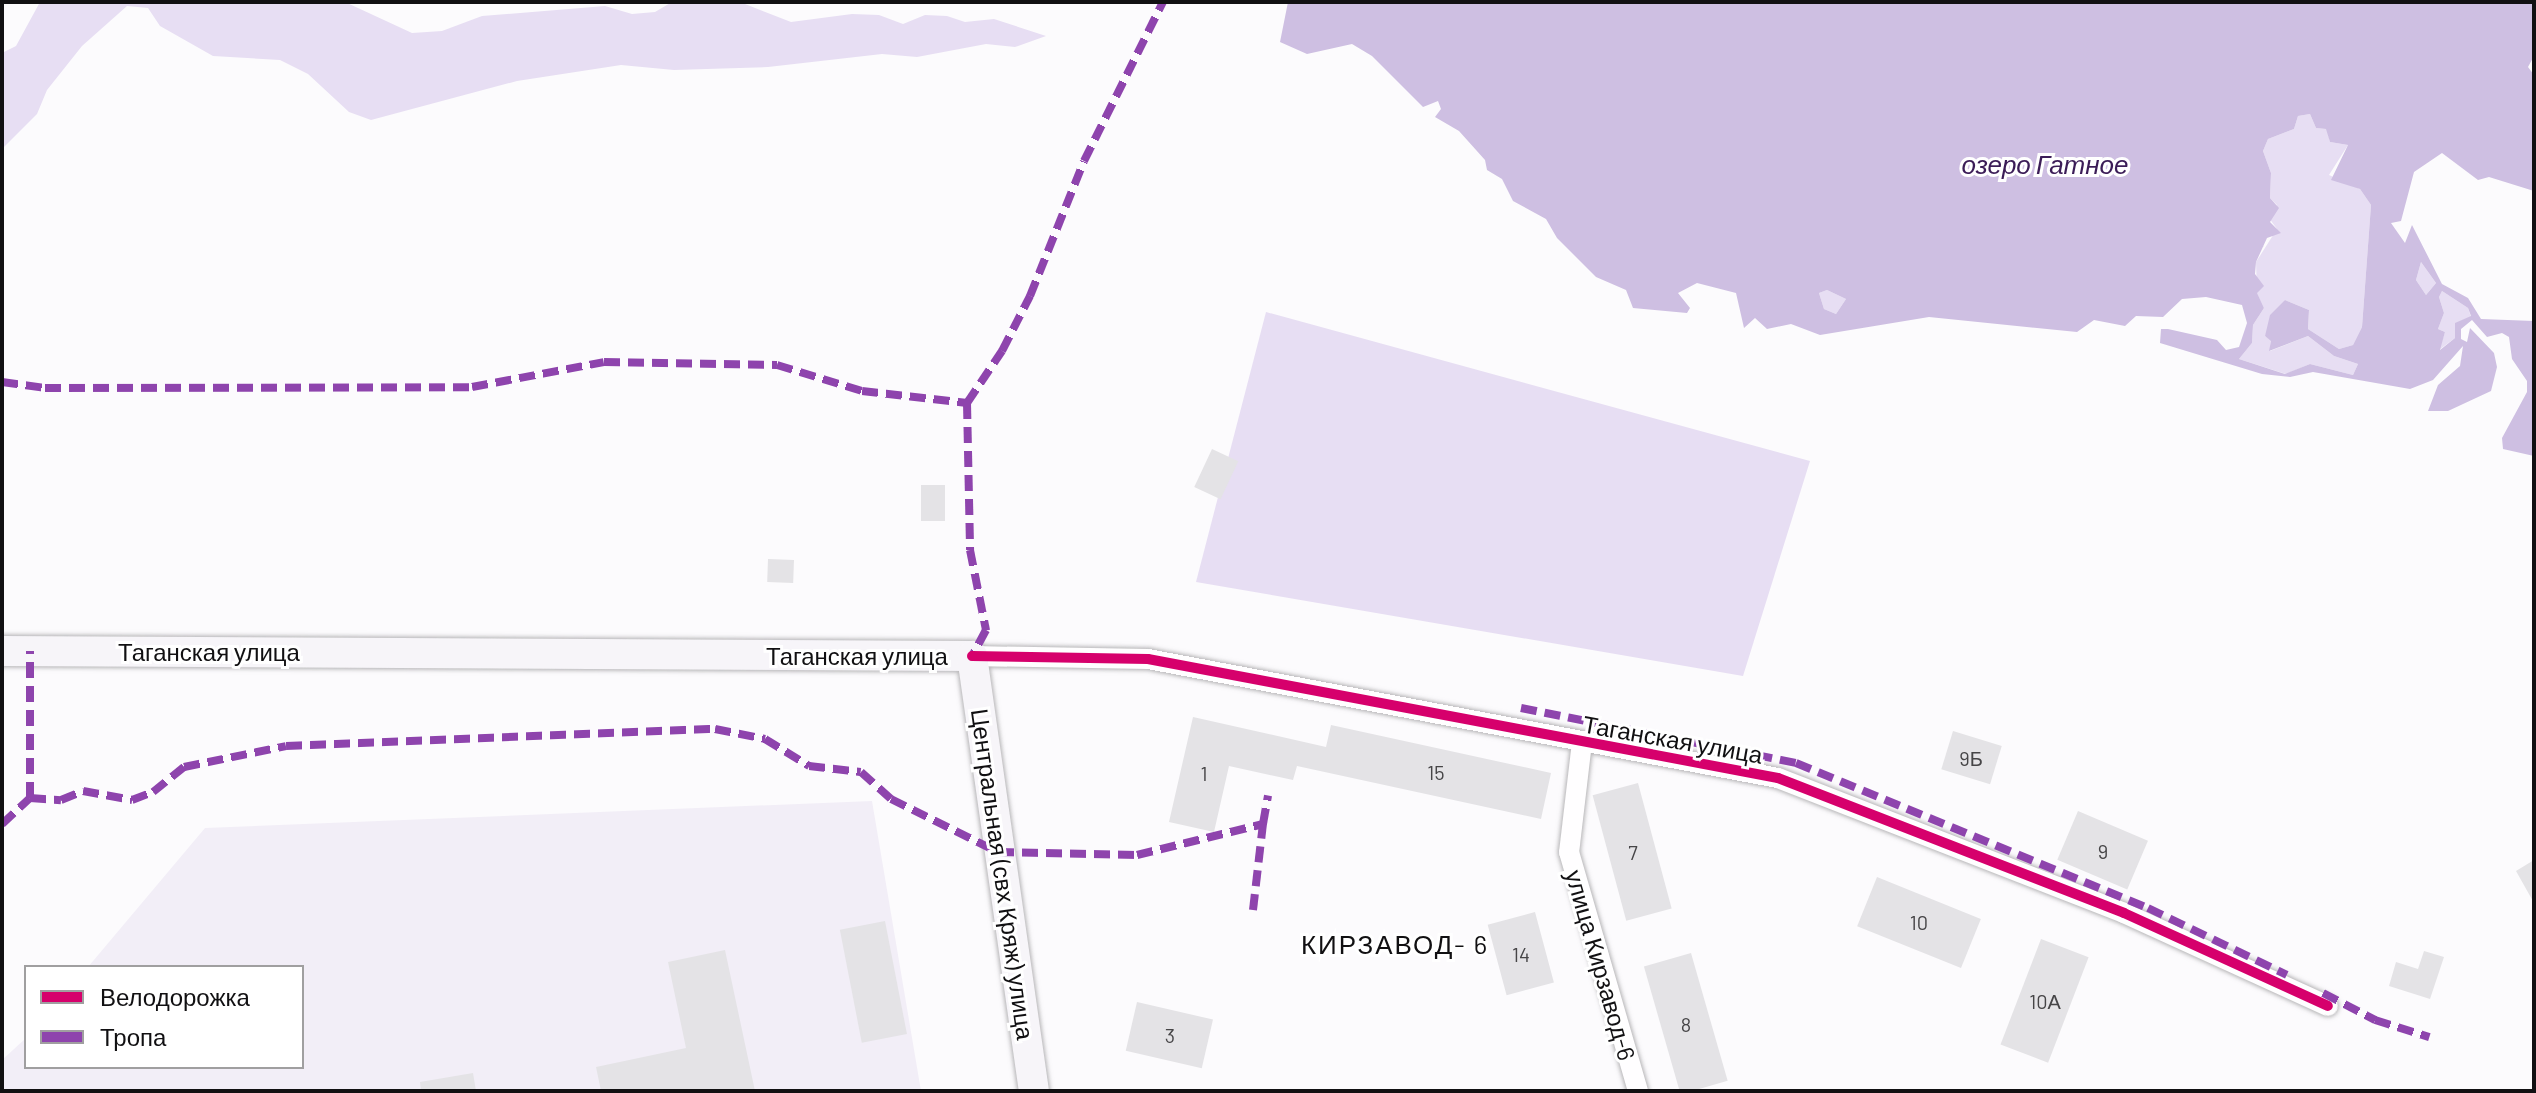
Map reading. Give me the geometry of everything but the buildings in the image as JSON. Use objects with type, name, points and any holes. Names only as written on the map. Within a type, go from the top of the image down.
[{"type":"main road","name":"Таганская улица","points":[[2,651],[972,656]]},
{"type":"main road","name":"Центральная (свх Кряж) улица","points":[[972,656],[1034,1091]]},
{"type":"street","name":"Таганская улица","points":[[972,656],[1148,659],[1778,778],[2124,913],[2328,1006]]},
{"type":"street","name":"улица Кирзавод-6","points":[[1582,742],[1569,852],[1638,1091]]},
{"type":"shaded area","points":[[40,2],[345,2],[412,33],[442,31],[482,16],[605,6],[632,14],[655,12],[672,2],[740,2],[791,22],[852,14],[879,15],[903,24],[925,15],[947,16],[965,22],[994,19],[1046,36],[1015,47],[986,44],[917,57],[882,54],[768,67],[674,70],[621,65],[517,81],[371,120],[349,112],[308,74],[280,60],[213,56],[160,26],[148,8],[127,6],[82,46],[47,90],[37,114],[2,149],[2,53],[16,46]]},
{"type":"shaded area","points":[[2310,114],[2316,128],[2327,129],[2330,142],[2348,145],[2329,175],[2360,189],[2371,205],[2362,327],[2353,345],[2339,349],[2308,329],[2309,310],[2285,300],[2265,336],[2271,340],[2270,351],[2308,336],[2334,356],[2358,364],[2353,375],[2310,364],[2286,374],[2239,359],[2252,343],[2253,325],[2264,308],[2257,294],[2256,262],[2277,229],[2269,218],[2277,205],[2270,198],[2271,173],[2263,151],[2268,139],[2294,129],[2298,116]]},
{"type":"shaded area","points":[[2421,262],[2436,283],[2426,295],[2416,280]]},
{"type":"shaded area","points":[[1827,290],[1846,299],[1836,314],[1824,309],[1819,293]]},
{"type":"shaded area","points":[[2442,291],[2468,308],[2471,317],[2461,321],[2455,338],[2439,350],[2445,332],[2438,329],[2444,313],[2439,297]]},
{"type":"shaded area","points":[[1266,312],[1810,461],[1743,676],[1196,582]]},
{"type":"shaded area","points":[[872,801],[921,1091],[2,1091],[2,1060],[24,1040],[24,1069],[304,1069],[304,965],[90,965],[205,828]]},
{"type":"water","name":"озеро Гатное","points":[[1288,2],[2534,2],[2534,56],[2528,67],[2534,75],[2534,191],[2489,177],[2478,180],[2442,153],[2414,172],[2401,221],[2391,223],[2405,243],[2412,225],[2442,284],[2468,298],[2481,319],[2534,321],[2534,456],[2503,449],[2502,438],[2527,392],[2527,381],[2512,359],[2509,337],[2502,333],[2487,337],[2472,320],[2461,329],[2461,339],[2467,342],[2470,328],[2494,353],[2497,367],[2491,391],[2448,411],[2428,411],[2438,385],[2460,366],[2463,346],[2433,380],[2410,389],[2313,372],[2290,377],[2262,374],[2160,343],[2161,329],[2168,329],[2217,340],[2226,350],[2239,347],[2247,323],[2242,305],[2206,297],[2182,299],[2163,317],[2136,316],[2125,326],[2094,320],[2077,332],[1929,317],[1820,335],[1791,324],[1767,329],[1755,318],[1744,328],[1736,293],[1697,283],[1678,293],[1690,308],[1687,313],[1633,308],[1626,290],[1596,277],[1557,238],[1546,219],[1513,201],[1502,179],[1487,170],[1485,160],[1459,131],[1435,117],[1441,109],[1438,101],[1423,107],[1372,56],[1352,44],[1307,54],[1280,42]],"holes":[[[2310,114],[2316,128],[2326,129],[2330,142],[2348,145],[2331,180],[2360,189],[2371,205],[2362,327],[2353,345],[2339,349],[2308,329],[2309,310],[2285,300],[2270,315],[2265,336],[2271,341],[2269,351],[2308,336],[2334,356],[2358,364],[2353,375],[2310,364],[2285,374],[2239,359],[2252,343],[2253,325],[2264,308],[2257,293],[2264,286],[2255,274],[2256,262],[2267,238],[2281,233],[2270,222],[2279,208],[2270,198],[2271,173],[2263,151],[2268,139],[2294,129],[2298,116]],[[2421,262],[2436,283],[2426,295],[2416,280]],[[1827,290],[1846,299],[1836,314],[1824,309],[1819,293]],[[2442,291],[2468,308],[2471,316],[2455,323],[2455,338],[2440,350],[2445,332],[2438,329],[2444,313],[2439,297]]]},
{"type":"marked path","points":[[2,382],[45,388],[472,387],[604,362],[777,365],[862,391],[967,403],[1002,351],[1030,296],[1084,161],[1163,2]]},
{"type":"marked path","points":[[967,403],[970,550],[986,630],[972,656]]},
{"type":"marked path","points":[[2,824],[30,798],[30,651]]},
{"type":"marked path","points":[[1521,708],[1796,763],[2148,908],[2287,975]]},
{"type":"marked path","points":[[30,798],[61,800],[83,791],[132,800],[153,792],[184,767],[286,746],[715,729],[765,739],[809,766],[861,772],[891,799],[998,852],[1137,855],[1263,824],[1268,795]]},
{"type":"marked path","points":[[1253,910],[1263,824]]},
{"type":"marked path","points":[[2323,993],[2375,1020],[2429,1037]]},
{"type":"cycle path","points":[[972,656],[1148,659],[1778,778],[2124,913],[2328,1006]]},
{"type":"district","name":"КИРЗАВОД- 6","points":[[1395,944]]}]
